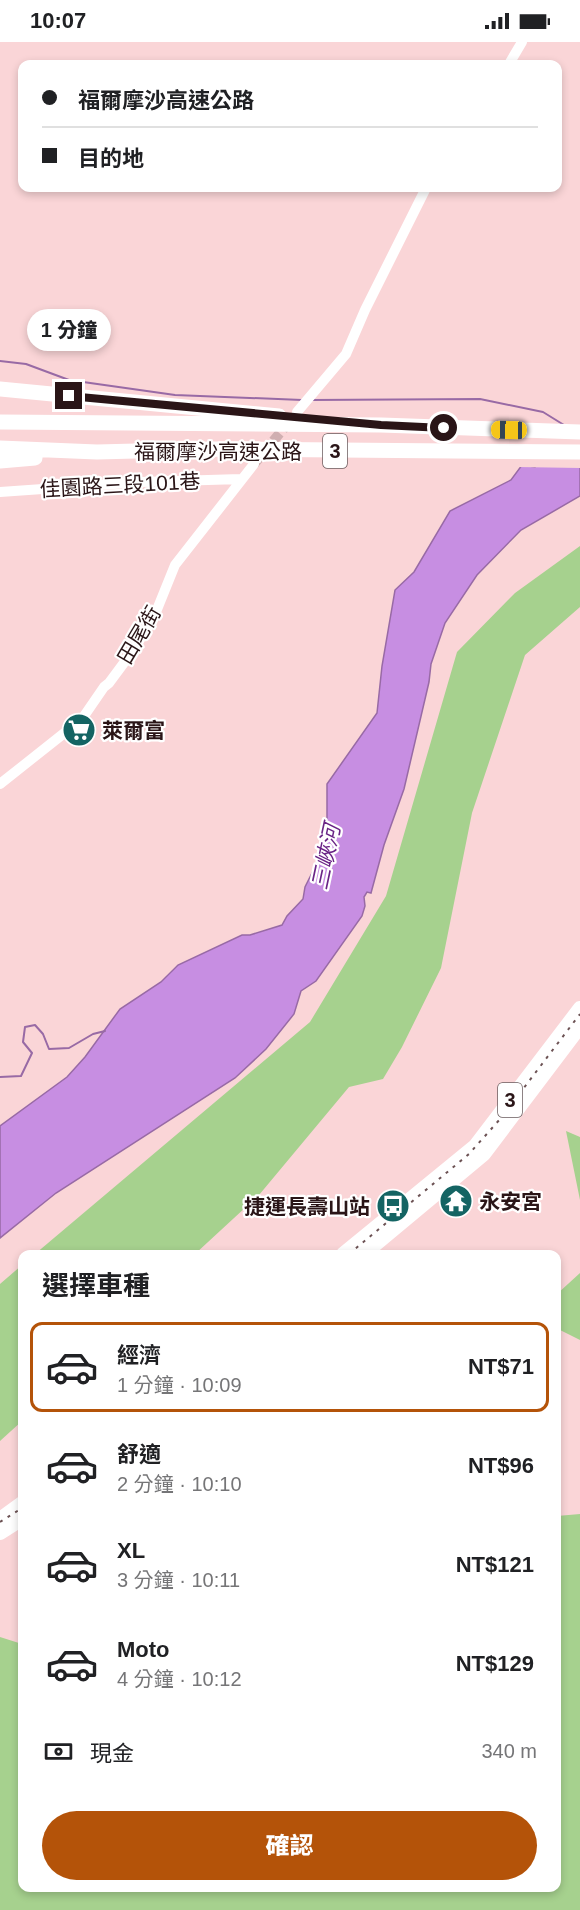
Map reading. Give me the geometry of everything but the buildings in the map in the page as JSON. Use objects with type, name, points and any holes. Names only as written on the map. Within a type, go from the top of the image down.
[{"type":"highway","points":[[0,390],[381,425]]},
{"type":"highway","points":[[0,400],[111,400]]},
{"type":"highway","name":"福爾摩沙高速公路","points":[[0,422],[381,425],[580,432]]},
{"type":"highway","name":"福爾摩沙高速公路","points":[[0,448],[98,452],[213,449],[580,452]]},
{"type":"highway","points":[[0,461],[98,452]]},
{"type":"main road","name":"3","points":[[348,1250],[475,1146],[580,1008]]},
{"type":"main road","name":"3","points":[[369,1250],[484,1154],[580,1027]]},
{"type":"main road","points":[[0,1519],[18,1506]]},
{"type":"main road","points":[[0,1533],[18,1522]]},
{"type":"street","points":[[511,60],[522,42]]},
{"type":"street","points":[[304,404],[346,354],[365,310],[424,192]]},
{"type":"street","name":"田尾街","points":[[0,784],[82,719],[132,652],[148,626],[175,565],[254,464]]},
{"type":"street","name":"佳園路三段101巷","points":[[0,492],[142,482],[241,479]]},
{"type":"green space","points":[[580,546],[580,607],[525,655],[472,813],[441,968],[402,1047],[383,1079],[349,1087],[259,1195],[199,1250],[40,1250],[310,1022],[386,896],[457,652],[515,593]]},
{"type":"green space","points":[[566,1131],[580,1137],[580,1200]]},
{"type":"green space","points":[[18,1268],[18,1425],[0,1441],[0,1284]]},
{"type":"green space","points":[[580,1273],[580,1340],[561,1330],[561,1290]]},
{"type":"green space","points":[[580,1514],[580,1910],[0,1910],[0,1637],[18,1643],[18,1892],[561,1892],[561,1516]]},
{"type":"water","name":"三峽河","points":[[580,434],[580,496],[521,530],[477,575],[445,623],[431,664],[429,682],[404,789],[384,845],[371,893],[367,892],[364,897],[365,906],[362,916],[316,981],[301,991],[294,1014],[266,1049],[235,1078],[56,1193],[0,1238],[0,1126],[67,1077],[85,1057],[120,1009],[161,982],[178,965],[242,935],[250,935],[282,925],[303,899],[305,887],[327,843],[327,784],[377,713],[382,666],[395,590],[414,572],[450,511],[511,480],[522,465],[535,467]]},
{"type":"pier","points":[[580,431],[580,468],[517,467],[522,462],[534,464]]},
{"type":"waterway","points":[[0,361],[26,364],[69,380],[175,395],[302,400]]},
{"type":"waterway","points":[[311,400],[480,399],[543,412],[564,425]]},
{"type":"waterway","points":[[0,1077],[21,1076],[32,1053],[23,1042],[25,1027],[35,1025],[43,1034],[49,1049],[69,1048],[93,1034],[105,1031]]},
{"type":"tunnel","points":[[254,464],[290,421]]},
{"type":"railway","points":[[354,1250],[469,1154],[501,1118],[580,1014]]},
{"type":"railway","points":[[0,1522],[18,1511]]},
{"type":"place","name":"萊爾富","points":[[79,730]]},
{"type":"place","name":"永安宮","points":[[456,1201]]},
{"type":"place","name":"捷運長壽山站","points":[[393,1206]]},
{"type":"route","points":[[69,396],[381,425],[444,428]]}]
